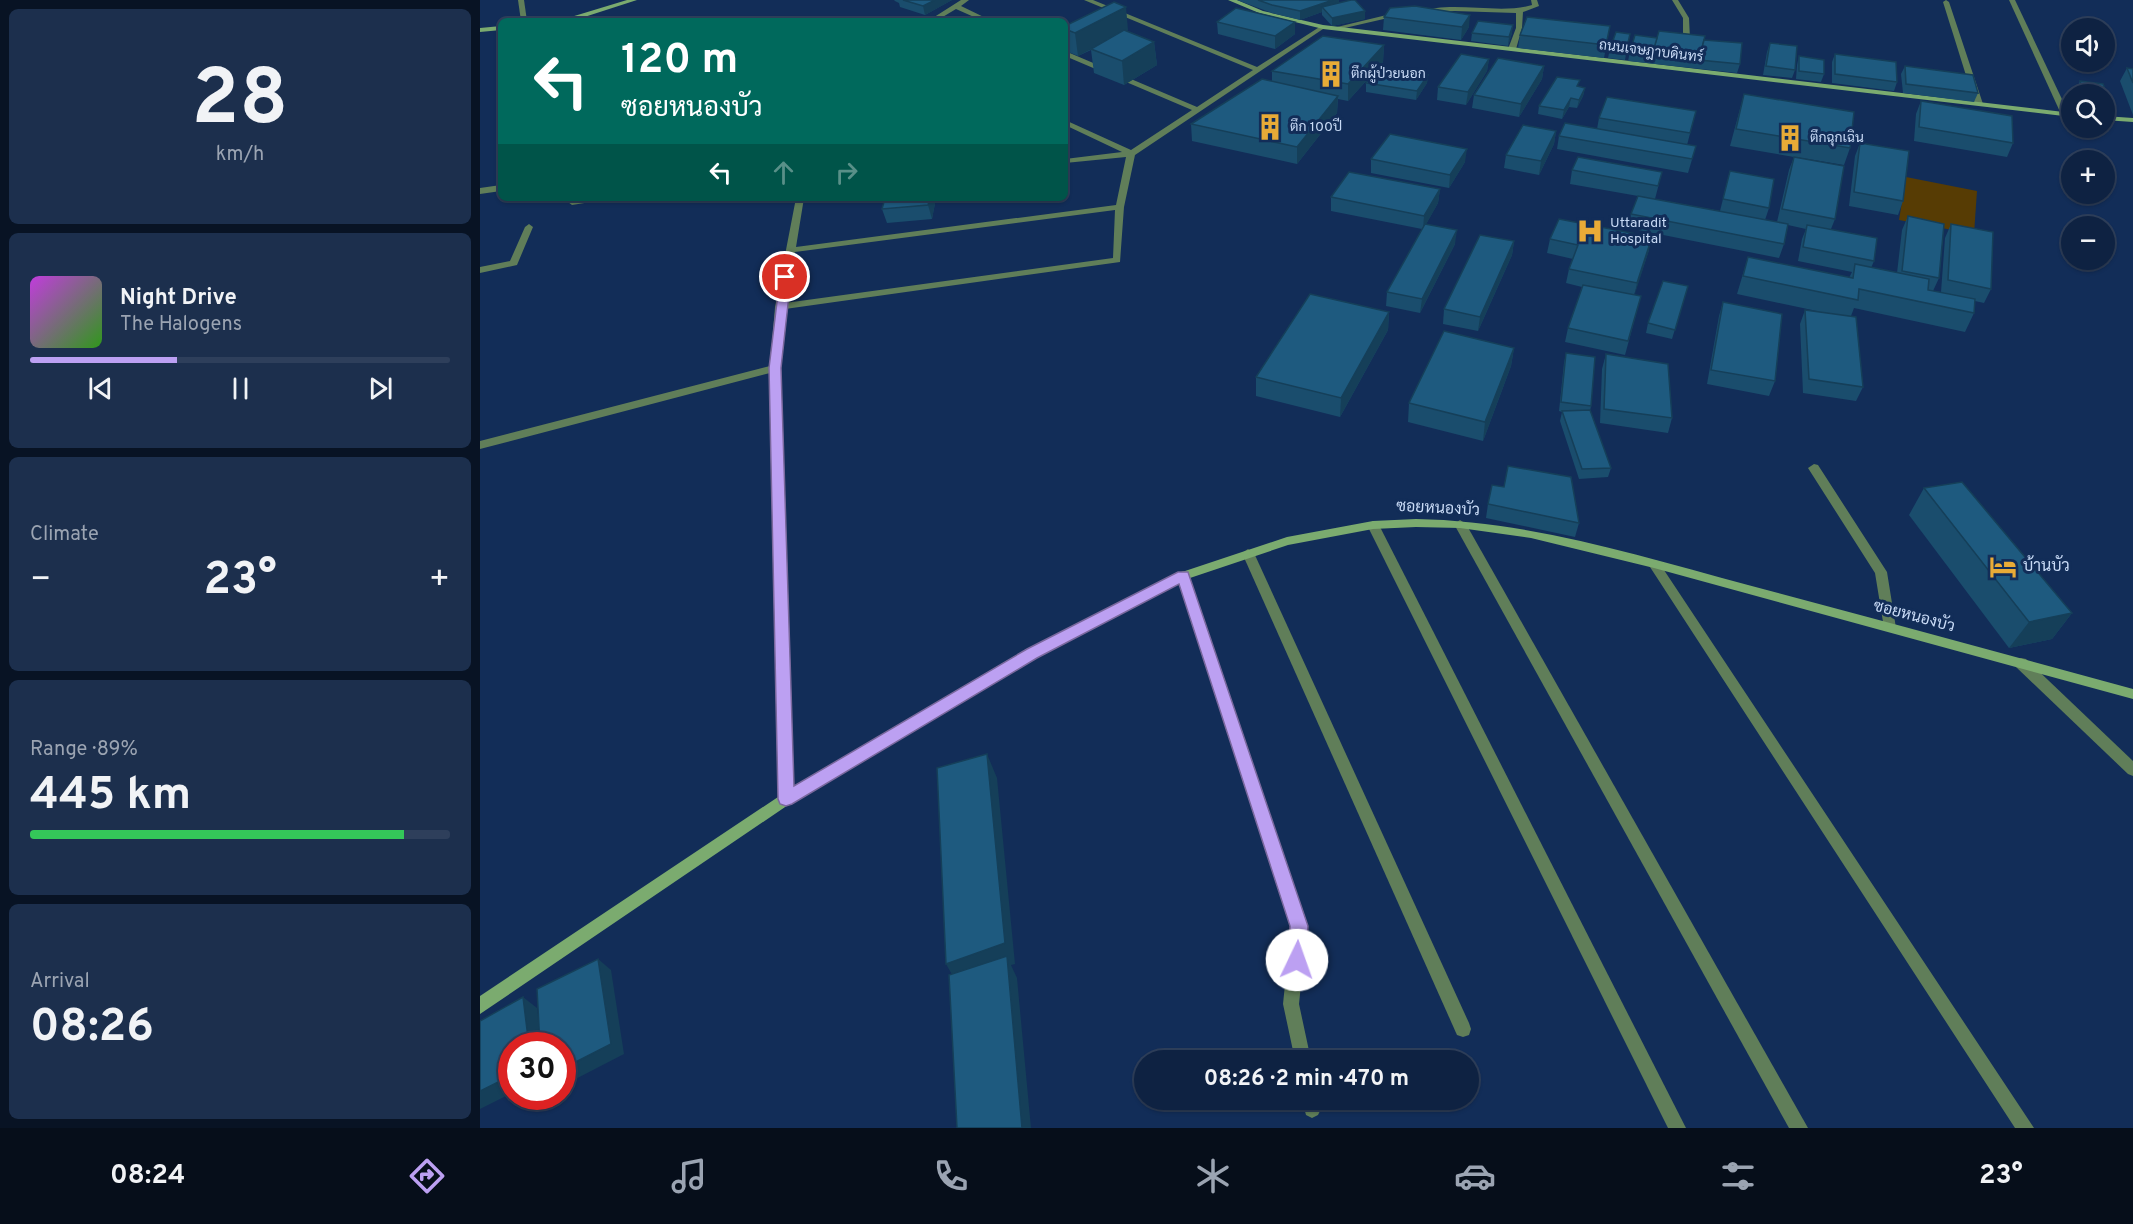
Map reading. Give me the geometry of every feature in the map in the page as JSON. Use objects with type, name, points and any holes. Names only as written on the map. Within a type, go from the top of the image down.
[{"type":"street","points":[[521,0],[524,18]]},
{"type":"street","points":[[568,18],[601,11],[634,0]]},
{"type":"street","points":[[936,18],[966,0]]},
{"type":"street","points":[[1087,0],[1258,70]]},
{"type":"street","name":"ถนนเจษฎาบดินทร์","points":[[1231,0],[1261,12],[1323,27],[1702,68],[2061,114]]},
{"type":"street","points":[[1421,12],[1454,9],[1520,11],[1536,6],[1534,0]]},
{"type":"street","points":[[1675,0],[1686,18],[1687,39],[1690,45],[1704,47]]},
{"type":"street","points":[[2012,0],[2061,101]]},
{"type":"street","points":[[1946,2],[1979,104]]},
{"type":"street","points":[[955,6],[982,18]]},
{"type":"street","points":[[1512,49],[1519,28],[1520,11]]},
{"type":"street","points":[[1336,28],[1410,13]]},
{"type":"street","points":[[1068,161],[1131,154],[1323,27]]},
{"type":"street","points":[[480,30],[498,28]]},
{"type":"street","points":[[1068,54],[1197,110]]},
{"type":"street","points":[[2115,119],[2133,120]]},
{"type":"street","points":[[1068,123],[1131,154]]},
{"type":"street","points":[[780,307],[1117,260],[1120,207],[1131,154]]},
{"type":"street","points":[[480,191],[498,188]]},
{"type":"street","points":[[786,799],[775,368],[780,307],[801,201]]},
{"type":"street","points":[[791,250],[1120,207]]},
{"type":"street","points":[[480,270],[514,263],[529,228]]},
{"type":"street","points":[[480,445],[775,368]]},
{"type":"street","points":[[1814,468],[1881,572],[1890,628]]},
{"type":"street","name":"ซอยหนองบัว","points":[[480,1006],[786,799],[1032,653],[1183,576],[1287,540],[1373,525],[1416,523],[1460,524],[1531,534],[1654,564],[2133,694]]},
{"type":"street","points":[[1460,524],[1798,1128]]},
{"type":"street","points":[[1373,525],[1677,1128]]},
{"type":"street","points":[[1248,553],[1463,1029]]},
{"type":"street","points":[[1654,564],[2025,1128]]},
{"type":"street","points":[[1183,576],[1299,926],[1291,1004],[1301,1050]]},
{"type":"street","points":[[2021,663],[2133,770]]},
{"type":"shaded area","points":[[1906,177],[1977,191],[1974,234],[1899,220]]},
{"type":"building","points":[[903,0],[935,0],[923,6]]},
{"type":"building","points":[[1258,0],[1333,0],[1300,11]]},
{"type":"building","points":[[1355,0],[1365,11],[1332,18],[1322,7]]},
{"type":"building","points":[[1114,2],[1126,7],[1075,33],[1068,30],[1068,25]]},
{"type":"building","points":[[1415,6],[1470,15],[1462,27],[1384,17],[1390,8]]},
{"type":"building","points":[[1236,8],[1295,22],[1275,36],[1217,22]]},
{"type":"building","points":[[1527,17],[1610,26],[1606,45],[1520,35]]},
{"type":"building","points":[[1478,21],[1513,25],[1509,37],[1472,33]]},
{"type":"building","points":[[1124,30],[1154,42],[1122,61],[1091,49]]},
{"type":"building","points":[[1659,31],[1705,36],[1700,56],[1653,51]]},
{"type":"building","points":[[1616,32],[1630,34],[1626,52],[1610,49]]},
{"type":"building","points":[[1635,35],[1657,38],[1652,55],[1630,52]]},
{"type":"building","points":[[1323,36],[1384,45],[1348,84],[1272,71]]},
{"type":"building","points":[[1704,40],[1742,43],[1740,64],[1699,60]]},
{"type":"building","points":[[1770,43],[1797,46],[1795,70],[1766,66]]},
{"type":"building","points":[[1461,54],[1489,59],[1468,92],[1438,87]]},
{"type":"building","points":[[1835,54],[1896,62],[1897,82],[1835,74]]},
{"type":"building","points":[[1799,56],[1824,60],[1824,74],[1799,71]]},
{"type":"building","points":[[1498,58],[1544,66],[1521,104],[1474,95]]},
{"type":"building","points":[[1378,66],[1428,75],[1417,91],[1366,83]]},
{"type":"building","points":[[1905,66],[1973,75],[1978,93],[1906,84]]},
{"type":"building","points":[[2127,68],[2133,69],[2133,83]]},
{"type":"building","points":[[1557,77],[1580,80],[1577,86],[1585,88],[1579,100],[1571,98],[1564,110],[1539,106]]},
{"type":"building","points":[[1262,79],[1338,96],[1297,147],[1191,124]]},
{"type":"building","points":[[2080,81],[2103,84],[2081,84]]},
{"type":"building","points":[[1744,94],[1854,112],[1850,148],[1736,129]]},
{"type":"building","points":[[1607,97],[1696,111],[1690,133],[1599,118]]},
{"type":"building","points":[[1921,101],[2012,116],[2013,143],[1919,127]]},
{"type":"building","points":[[1565,123],[1696,146],[1692,159],[1559,136]]},
{"type":"building","points":[[1523,125],[1556,131],[1541,161],[1506,155]]},
{"type":"building","points":[[1390,134],[1467,149],[1450,175],[1371,159]]},
{"type":"building","points":[[1860,143],[1909,151],[1903,201],[1854,192]]},
{"type":"building","points":[[1578,157],[1662,172],[1658,186],[1572,170]]},
{"type":"building","points":[[1794,157],[1844,166],[1835,219],[1782,209]]},
{"type":"building","points":[[1730,171],[1774,179],[1769,208],[1723,199]]},
{"type":"building","points":[[1349,172],[1440,189],[1424,216],[1331,197]]},
{"type":"building","points":[[1638,196],[1788,224],[1784,244],[1631,214]]},
{"type":"building","points":[[884,201],[929,201],[928,205],[882,209]]},
{"type":"building","points":[[1908,216],[1944,224],[1939,278],[1902,271]]},
{"type":"building","points":[[1559,219],[1652,237],[1637,283],[1569,269],[1578,245],[1550,239]]},
{"type":"building","points":[[1425,224],[1457,230],[1422,299],[1387,292]]},
{"type":"building","points":[[1951,224],[1993,232],[1991,289],[1948,280]]},
{"type":"building","points":[[1807,225],[1877,238],[1874,261],[1803,247]]},
{"type":"building","points":[[1480,235],[1514,241],[1480,317],[1444,309]]},
{"type":"building","points":[[1748,257],[1853,278],[1855,264],[1929,279],[1928,290],[1975,299],[1974,313],[1859,289],[1858,300],[1743,276]]},
{"type":"building","points":[[1663,281],[1688,286],[1675,330],[1648,323]]},
{"type":"building","points":[[1583,285],[1641,296],[1628,341],[1568,328]]},
{"type":"building","points":[[1310,294],[1389,312],[1341,398],[1256,377]]},
{"type":"building","points":[[1723,302],[1782,314],[1775,381],[1711,370]]},
{"type":"building","points":[[1805,310],[1856,317],[1863,387],[1809,379]]},
{"type":"building","points":[[1444,331],[1514,348],[1485,422],[1409,403]]},
{"type":"building","points":[[1566,353],[1595,357],[1591,406],[1561,402]]},
{"type":"building","points":[[1606,354],[1668,364],[1672,418],[1604,409]]},
{"type":"building","points":[[1590,410],[1611,468],[1582,469],[1562,411]]},
{"type":"building","points":[[1508,466],[1571,477],[1579,523],[1488,504],[1492,485],[1504,487]]},
{"type":"building","points":[[1962,482],[2072,613],[2029,622],[1924,488]]},
{"type":"building","points":[[987,754],[1005,943],[946,964],[937,768]]},
{"type":"building","points":[[1007,956],[1022,1128],[957,1128],[949,975]]},
{"type":"building","points":[[598,959],[611,1044],[576,1062],[576,1032],[539,1032],[537,989]]},
{"type":"building","points":[[523,997],[527,1032],[498,1032],[498,1082],[480,1091],[480,1021]]},
{"type":"place","name":"ตึกผู้ป่วยนอก","points":[[1331,74]]},
{"type":"place","name":"ตึก 100ปี","points":[[1270,127]]},
{"type":"place","name":"ตึกฉุกเฉิน","points":[[1790,138]]},
{"type":"place","name":"Uttaradit Hospital","points":[[1590,231]]},
{"type":"place","name":"บ้านบัว","points":[[2003,567]]},
{"type":"route","points":[[785,277],[775,368],[786,799],[1032,653],[1183,576],[1299,926],[1297,960]]}]
